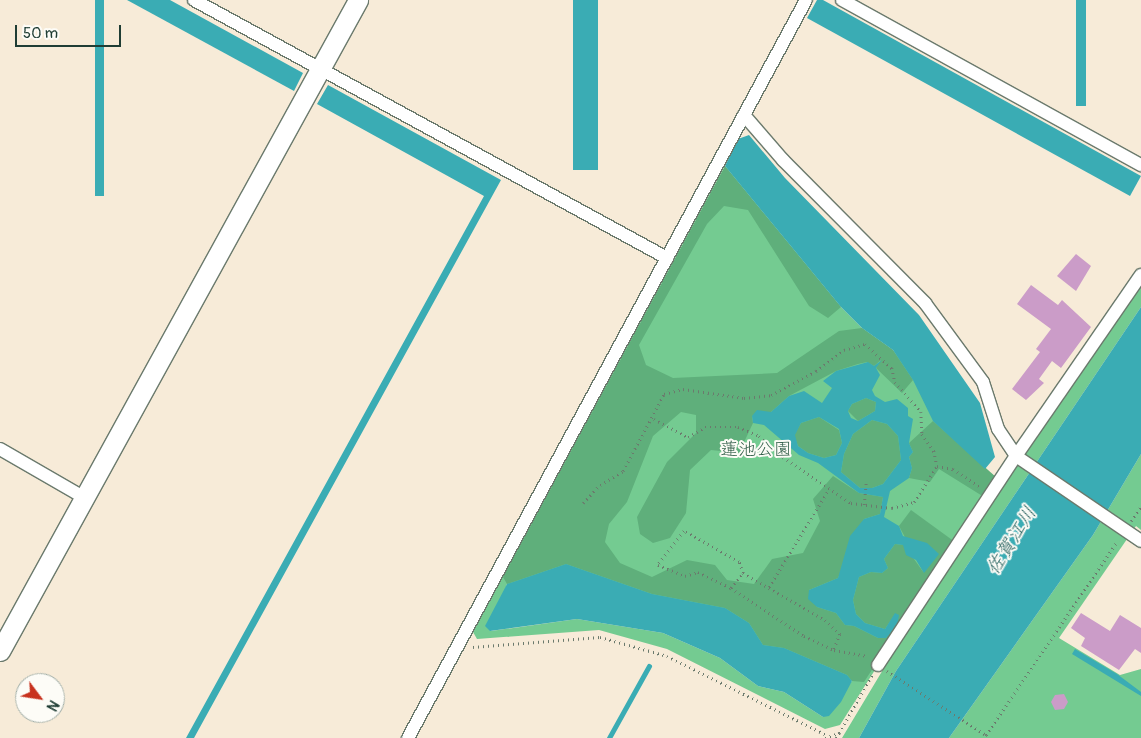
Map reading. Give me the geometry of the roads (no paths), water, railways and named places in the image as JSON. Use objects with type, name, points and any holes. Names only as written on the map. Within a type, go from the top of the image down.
[{"type":"street","points":[[194,0],[667,258]]},
{"type":"street","points":[[0,651],[358,0]]},
{"type":"street","points":[[408,738],[806,0]]},
{"type":"street","points":[[849,1],[1141,165]]},
{"type":"street","points":[[744,115],[783,160],[925,303],[983,382],[998,429],[1019,458],[1123,527],[1141,542]]},
{"type":"street","points":[[881,667],[991,493],[1019,458],[1141,275]]},
{"type":"street","points":[[0,449],[84,498]]},
{"type":"water","points":[[95,0],[104,0],[104,196],[95,196]]},
{"type":"water","points":[[127,0],[170,0],[303,73],[294,91]]},
{"type":"water","points":[[573,0],[598,0],[598,170],[573,170]]},
{"type":"water","points":[[817,0],[823,0],[1141,176],[1130,196],[807,18]]},
{"type":"water","points":[[1076,0],[1086,0],[1086,106],[1076,106]]},
{"type":"water","points":[[328,85],[501,180],[194,738],[186,738],[484,196],[317,104]]},
{"type":"water","points":[[749,135],[785,178],[919,315],[980,403],[995,457],[985,469],[933,421],[913,380],[893,350],[862,328],[841,307],[725,166],[738,139]]},
{"type":"water","name":"佐賀江川","points":[[1141,307],[1141,454],[1093,535],[949,738],[859,738],[896,671]]},
{"type":"water","points":[[882,360],[876,368],[880,375],[872,390],[875,396],[885,402],[897,399],[908,408],[908,416],[913,419],[909,443],[913,452],[909,457],[912,468],[909,478],[890,491],[884,517],[899,526],[903,536],[927,543],[939,554],[924,573],[916,560],[906,555],[903,545],[895,544],[884,559],[888,568],[882,573],[871,572],[859,577],[853,600],[856,614],[865,623],[885,629],[895,613],[899,615],[897,626],[886,638],[878,638],[854,626],[845,625],[836,613],[817,607],[808,599],[809,590],[838,578],[850,536],[864,519],[880,514],[883,497],[859,493],[818,463],[799,455],[764,425],[753,423],[752,416],[757,410],[771,412],[789,396],[804,391],[822,403],[832,388],[823,381],[836,371],[868,362],[874,366]],"holes":[[[866,398],[876,402],[875,411],[858,421],[851,418],[848,411],[852,404]],[[819,417],[839,429],[842,443],[836,455],[824,458],[808,453],[798,446],[795,435],[801,423]],[[872,420],[887,424],[898,436],[901,460],[883,484],[872,488],[860,488],[841,472],[844,454],[853,434]]]},
{"type":"water","points":[[566,564],[652,594],[725,608],[749,623],[763,645],[784,648],[847,675],[852,681],[841,702],[829,716],[823,717],[784,692],[758,686],[720,658],[663,633],[577,619],[490,631],[485,626],[507,584]]},
{"type":"water","points":[[1075,649],[1117,674],[1141,692],[1141,696],[1072,654]]},
{"type":"waterway","points":[[609,738],[649,666]]},
{"type":"park label","name":"蓮池公園","points":[[756,450]]}]
